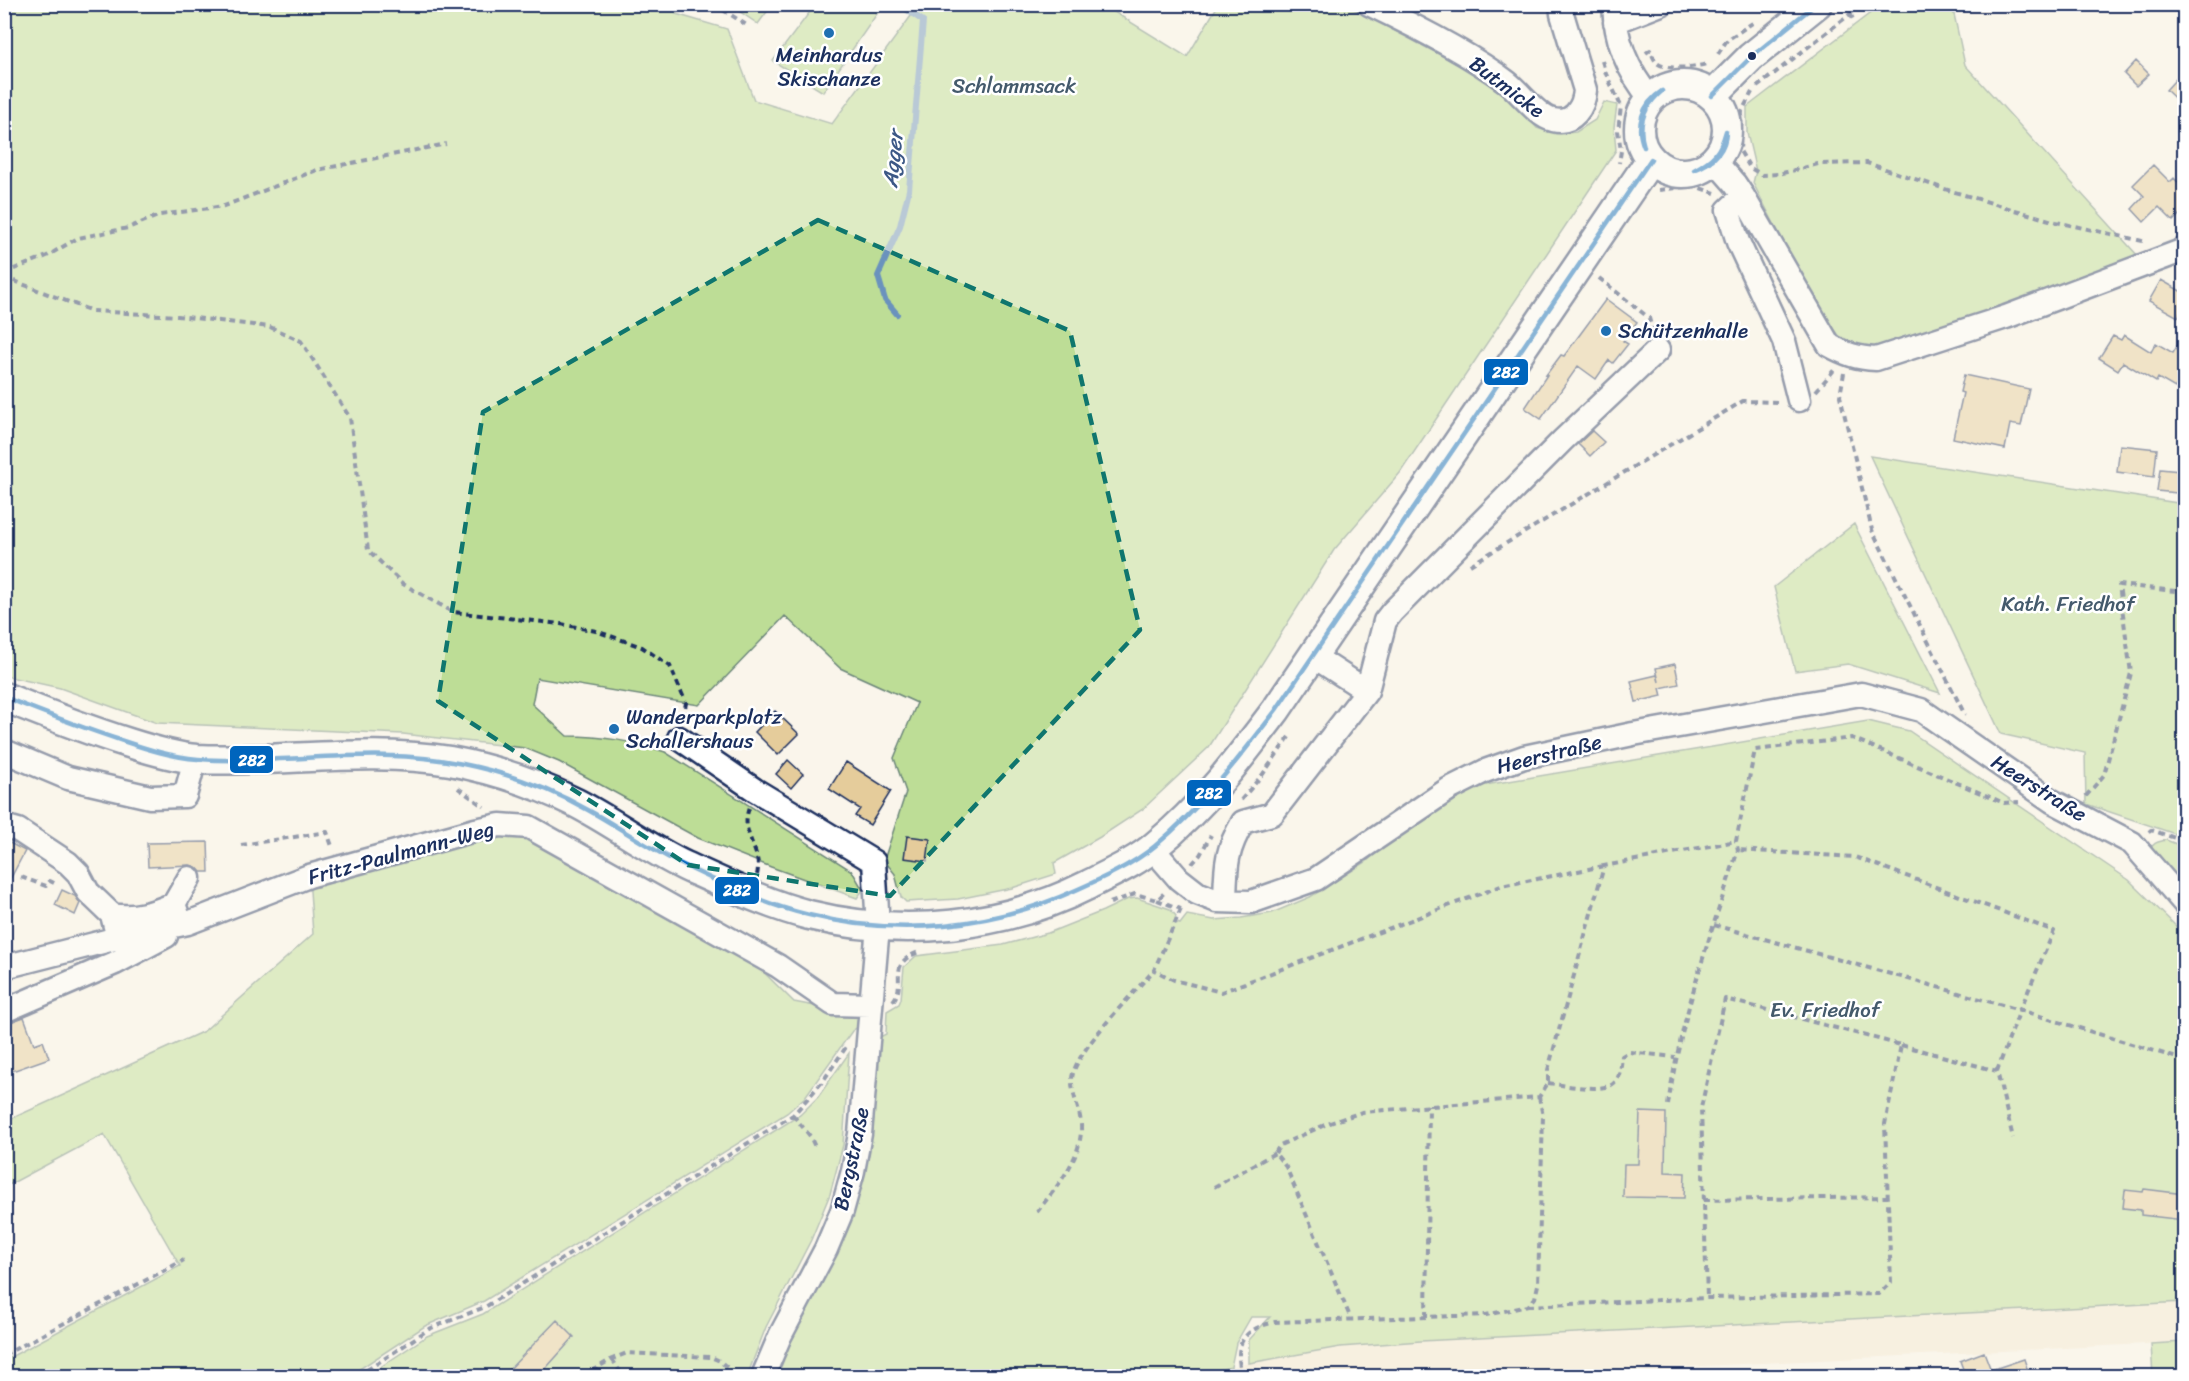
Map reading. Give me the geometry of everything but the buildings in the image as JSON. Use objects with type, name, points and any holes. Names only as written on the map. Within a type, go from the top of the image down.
[{"type":"main road","points":[[1712,96],[1751,57],[1817,4]]},
{"type":"main road","points":[[1681,85],[1701,89],[1712,96],[1721,107],[1726,121],[1727,135],[1714,160],[1702,168],[1689,172],[1669,170],[1651,159],[1640,136],[1640,123],[1643,110],[1651,99],[1661,91],[1681,85]]},
{"type":"main road","points":[[4,697],[88,731],[155,751],[195,759],[387,756],[459,764],[522,780],[575,803],[680,863],[749,895],[806,914],[878,926],[933,926],[971,922],[1018,912],[1070,894],[1153,849],[1231,771],[1313,656],[1651,159]]},
{"type":"street","name":"Butmicke","points":[[1370,4],[1471,59],[1507,82],[1552,120],[1564,121],[1577,114],[1584,102],[1585,90],[1561,4]]},
{"type":"street","points":[[1651,99],[1639,85],[1628,63],[1618,39],[1614,13],[1661,4]]},
{"type":"street","points":[[1714,160],[1743,183],[1828,345],[1847,355],[1876,359],[2006,317],[2178,253]]},
{"type":"street","points":[[1743,183],[1728,210],[1738,242],[1784,341],[1798,400]]},
{"type":"street","points":[[1225,901],[1226,860],[1231,842],[1243,822],[1272,814],[1367,691],[1385,621],[1392,612],[1563,440],[1658,350]]},
{"type":"street","points":[[1313,656],[1367,691]]},
{"type":"street","name":"Heerstraße","points":[[1153,849],[1179,879],[1197,893],[1217,901],[1251,902],[1316,879],[1449,789],[1485,771],[1524,757],[1633,734],[1861,694],[1921,710],[2052,801],[2132,843],[2184,903]]},
{"type":"street","points":[[679,738],[758,792],[874,862],[878,926]]},
{"type":"street","points":[[4,751],[68,778],[150,797],[185,796],[195,759]]},
{"type":"street","name":"Fritz-Paulmann-Weg","points":[[4,967],[118,938],[339,867],[500,825],[529,827],[778,966],[833,1004],[871,1005]]},
{"type":"street","points":[[4,826],[18,830],[68,863],[78,873],[88,892],[112,915],[118,938]]},
{"type":"street","points":[[4,1011],[115,963],[181,917],[189,878]]},
{"type":"street","points":[[112,915],[127,918],[144,915],[181,917]]},
{"type":"street","name":"Bergstraße","points":[[763,1377],[780,1336],[826,1249],[842,1211],[860,1134],[862,1033],[871,1005],[878,926]]},
{"type":"path","points":[[714,4],[748,26]]},
{"type":"path","points":[[1845,4],[1854,21]]},
{"type":"path","points":[[1743,183],[1740,151],[1742,111],[1754,90],[1863,4]]},
{"type":"path","points":[[1642,55],[1650,51],[1657,63],[1670,68],[1702,66],[1711,63],[1716,56],[1719,58]]},
{"type":"path","points":[[1606,74],[1621,106],[1618,131],[1621,151],[1633,184],[1666,188],[1694,186],[1702,187],[1714,194],[1762,175],[1779,174],[1818,164],[1867,163],[2056,222],[2153,243],[2178,253]]},
{"type":"path","points":[[4,273],[47,256],[78,238],[128,228],[160,215],[224,206],[317,170],[446,144]]},
{"type":"path","points":[[1593,274],[1649,318],[1658,350]]},
{"type":"path","points":[[4,278],[92,310],[178,316],[270,327],[301,341],[350,418],[368,550],[403,584],[453,612],[561,624],[597,631],[642,647],[670,666],[686,703],[679,738]]},
{"type":"path","points":[[1462,570],[1743,401],[1785,402],[1810,398],[1847,355]]},
{"type":"path","points":[[1847,355],[1840,396],[1872,530],[1968,721]]},
{"type":"path","points":[[1668,1105],[1675,1057],[1738,850],[1736,841],[1755,750],[1852,738],[2004,803],[2052,801],[2086,796],[2104,775],[2131,673],[2119,585],[2184,592]]},
{"type":"path","points":[[749,895],[759,863],[744,820],[758,792]]},
{"type":"path","points":[[2132,843],[2151,830],[2184,841]]},
{"type":"path","points":[[241,845],[327,832],[339,867]]},
{"type":"path","points":[[1154,970],[1174,980],[1221,992],[1501,886],[1736,841]]},
{"type":"path","points":[[1738,850],[1855,856],[2054,931],[1997,1071],[2013,1138]]},
{"type":"path","points":[[1528,1306],[1535,1298],[1538,1285],[1543,1116],[1539,1097],[1548,1083],[1548,1070],[1604,866]]},
{"type":"path","points":[[21,877],[46,886],[50,880],[65,889],[88,892]]},
{"type":"path","points":[[1037,1212],[1065,1176],[1077,1151],[1081,1124],[1072,1078],[1080,1056],[1154,970],[1181,909]]},
{"type":"path","points":[[1714,925],[2020,1010],[2184,1060]]},
{"type":"path","points":[[1707,1298],[1701,1108],[1725,999],[1997,1071]]},
{"type":"path","points":[[358,1377],[429,1329],[485,1307],[793,1115],[862,1033]]},
{"type":"path","points":[[1242,1377],[1238,1360],[1239,1347],[1246,1335],[1258,1326],[1275,1322],[1486,1315],[1528,1306],[1707,1298],[1879,1294],[1891,1282],[1886,1124],[1901,1045]]},
{"type":"path","points":[[1548,1083],[1605,1088],[1614,1084],[1619,1075],[1622,1056],[1629,1052],[1675,1057]]},
{"type":"path","points":[[1214,1187],[1275,1152],[1280,1145],[1327,1124],[1362,1112],[1539,1097]]},
{"type":"path","points":[[1426,1317],[1429,1105]]},
{"type":"path","points":[[793,1115],[810,1136],[815,1147]]},
{"type":"path","points":[[1275,1152],[1286,1167],[1351,1318]]},
{"type":"path","points":[[1704,1200],[1888,1197]]},
{"type":"path","points":[[4,1355],[184,1260]]},
{"type":"path","points":[[583,1377],[612,1359],[627,1353],[711,1357],[730,1370]]},
{"type":"path","points":[[612,1359],[623,1377]]},
{"type":"highlighted area","points":[[818,220],[1070,331],[1140,630],[890,896],[688,865],[438,701],[483,412]]},
{"type":"shaded area","points":[[2184,1302],[2184,1342],[1501,1376],[1194,1376],[1249,1363],[1340,1347]]},
{"type":"green space","name":"Schlammsack","points":[[5,5],[684,5],[676,14],[727,29],[754,100],[832,124],[919,5],[1103,5],[1187,57],[1218,5],[1346,5],[1480,76],[1512,100],[1537,128],[1556,134],[1576,132],[1595,120],[1604,102],[1617,105],[1614,127],[1616,150],[1400,473],[1334,550],[1209,747],[1143,809],[1054,863],[1056,874],[1012,888],[958,899],[906,902],[901,897],[895,874],[884,860],[906,792],[894,758],[917,703],[840,668],[785,616],[699,705],[537,678],[532,704],[567,736],[617,740],[665,752],[852,871],[863,890],[857,898],[698,838],[559,762],[525,748],[403,734],[157,723],[60,688],[5,676]]},
{"type":"green space","name":"Meinhardus Skischanze","points":[[730,5],[772,5],[758,24]]},
{"type":"green space","name":"Meinhardus Skischanze","points":[[815,5],[883,5],[823,92],[773,61]]},
{"type":"green space","points":[[1881,5],[1952,5],[1965,65],[2138,256],[1877,352],[1845,344],[1813,299],[1753,183],[1756,171],[1747,133],[1747,107]]},
{"type":"green space","name":"Kath. Friedhof","points":[[1870,456],[2184,504],[2184,837],[2086,804],[2085,753],[2001,734]]},
{"type":"green space","points":[[1854,524],[1940,693],[1848,664],[1795,671],[1774,587]]},
{"type":"green space","name":"Ev. Friedhof","points":[[1868,721],[1909,731],[2129,880],[2184,934],[2184,1302],[1421,1341],[1340,1347],[1249,1363],[1249,1340],[1270,1317],[1251,1317],[1236,1343],[1231,1367],[1194,1376],[772,1376],[833,1251],[878,1038],[886,1034],[887,1011],[899,1004],[901,999],[904,967],[916,956],[1003,945],[1048,933],[1128,899],[1137,898],[1170,909],[1176,916],[1174,922],[1180,924],[1187,915],[1214,920],[1272,913],[1310,897],[1366,862],[1413,821],[1459,791]]},
{"type":"green space","points":[[500,825],[730,939],[794,1002],[851,1013],[858,1017],[861,1025],[852,1031],[805,1097],[787,1113],[484,1301],[425,1326],[349,1376],[5,1376],[5,1360],[180,1266],[104,1134],[5,1187],[4,1122],[204,1031],[313,934],[309,876]]},
{"type":"green space","points":[[2166,840],[2184,847],[2184,886],[2152,855],[2150,850],[2154,844]]},
{"type":"green space","points":[[849,1053],[843,1145],[830,1194],[811,1240],[766,1327],[747,1376],[367,1376],[427,1336],[483,1314],[800,1115],[818,1097]]},
{"type":"green space","points":[[2184,1342],[2184,1376],[2153,1376],[2151,1344]]},
{"type":"waterway","name":"Agger","points":[[897,314],[885,300],[878,276],[900,226],[909,190],[923,21],[903,7]]},
{"type":"transit line","name":"282","points":[[1712,96],[1751,57],[1816,4]]},
{"type":"transit line","name":"282","points":[[1644,147],[1640,131],[1642,116],[1649,102],[1662,91]]},
{"type":"transit line","name":"282","points":[[1644,147],[1641,131],[1644,116],[1651,103],[1662,91]]},
{"type":"transit line","name":"282","points":[[1694,170],[1715,155],[1726,131]]},
{"type":"transit line","name":"282","points":[[1694,170],[1717,156],[1724,145],[1726,131]]},
{"type":"transit line","name":"282","points":[[4,697],[123,741],[188,758],[264,760],[397,756],[463,764],[496,772],[543,788],[573,802],[672,860],[730,887],[793,911],[843,922],[876,926],[944,925],[1011,913],[1044,903],[1107,876],[1146,853],[1189,815],[1234,764],[1276,710],[1651,159]]},
{"type":"place","name":"Meinhardus Skischanze","points":[[829,33]]},
{"type":"place","name":"Schützenhalle","points":[[1606,331]]},
{"type":"place","name":"Wanderparkplatz Schallershaus","points":[[614,729]]}]
